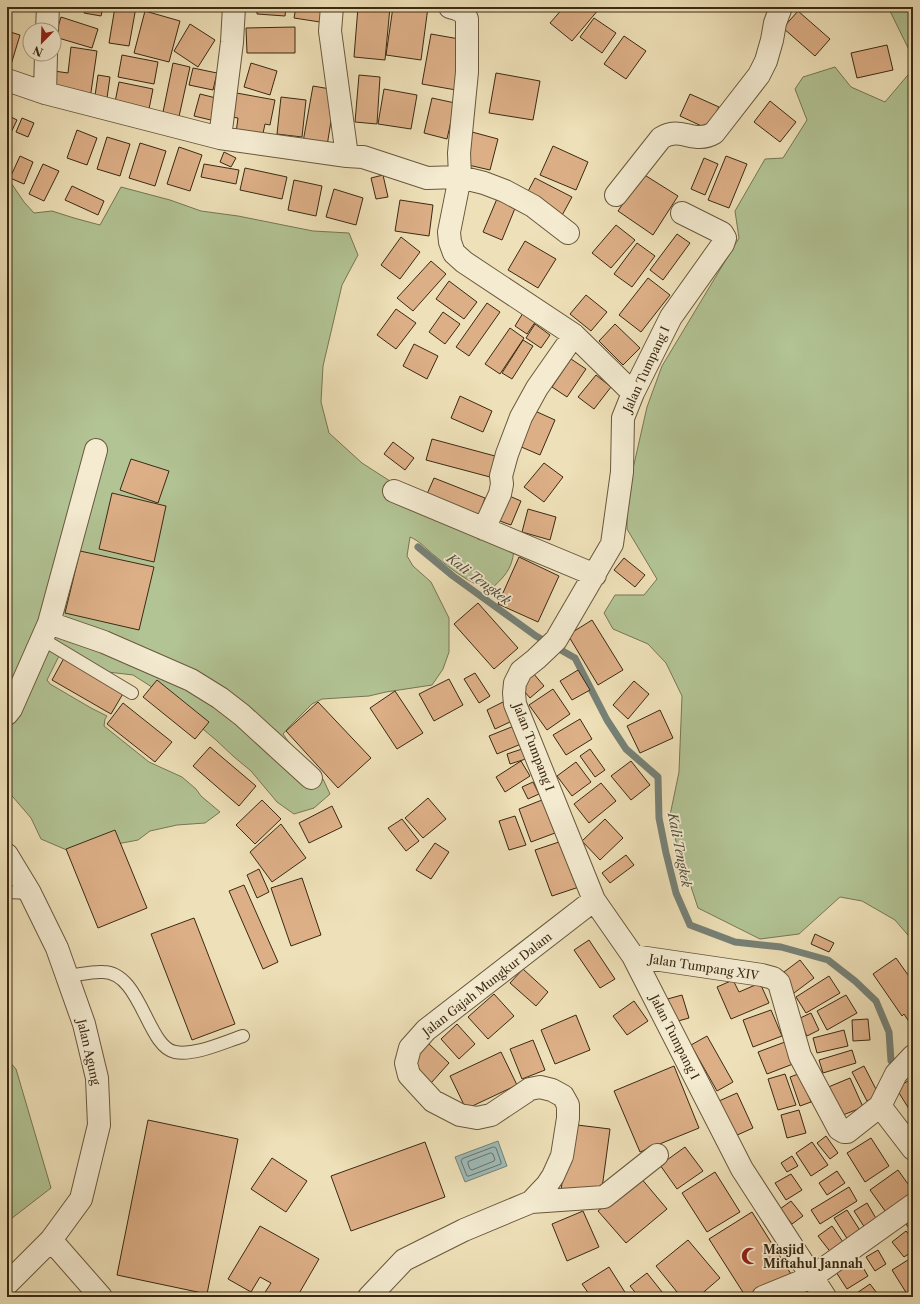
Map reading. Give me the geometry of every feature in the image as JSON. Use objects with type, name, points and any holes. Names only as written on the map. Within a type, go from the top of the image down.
[{"type":"street","points":[[47,22],[48,7]]},
{"type":"street","points":[[220,138],[232,42],[234,7]]},
{"type":"street","points":[[332,7],[330,31],[347,156]]},
{"type":"street","points":[[450,7],[463,12],[467,19],[467,72],[459,153],[460,177],[449,232],[450,242],[454,253],[464,262],[574,335],[633,392]]},
{"type":"street","points":[[616,195],[661,138],[667,134],[675,133],[701,138],[714,133],[759,75],[766,61],[775,23],[781,7]]},
{"type":"street","points":[[45,93],[46,62]]},
{"type":"street","points":[[7,80],[45,93],[220,138],[347,156],[364,157],[426,178],[460,177],[484,183],[510,193],[533,206],[568,233]]},
{"type":"street","name":"Jalan Tumpang I","points":[[682,213],[722,233],[725,238],[723,244],[671,317],[633,392],[623,418],[622,472],[612,544],[556,640],[521,671],[515,683],[515,704],[594,900],[634,956],[742,1169],[825,1297]]},
{"type":"street","points":[[484,529],[500,494],[502,484],[501,476],[507,454],[521,417],[537,388],[574,335]]},
{"type":"street","points":[[7,714],[11,709],[46,631],[96,450]]},
{"type":"street","points":[[394,491],[595,575]]},
{"type":"street","points":[[46,631],[104,642],[191,680],[220,698],[242,715],[311,778]]},
{"type":"street","name":"Jalan Agung","points":[[7,855],[30,893],[57,948],[84,1024],[97,1078],[99,1125],[81,1199],[51,1240],[7,1284]]},
{"type":"street","name":"Jalan Gajah Mungkur Dalam","points":[[369,1297],[404,1260],[464,1230],[531,1202],[547,1185],[553,1176],[562,1156],[568,1111],[568,1105],[562,1096],[552,1090],[540,1087],[530,1089],[491,1115],[477,1118],[460,1115],[433,1101],[408,1075],[406,1063],[407,1056],[410,1048],[426,1030],[594,900]]},
{"type":"street","name":"Jalan Tumpang XIV","points":[[634,956],[762,975],[773,978],[779,983],[800,1056],[839,1129],[844,1132],[847,1132],[880,1106],[896,1074],[913,1056]]},
{"type":"street","points":[[880,1106],[913,1149]]},
{"type":"street","points":[[531,1202],[604,1197],[657,1155]]},
{"type":"street","points":[[763,1297],[812,1277],[913,1205]]},
{"type":"street","points":[[51,1240],[101,1297]]},
{"type":"lane","points":[[46,631],[132,693]]},
{"type":"lane","points":[[7,892],[30,893]]},
{"type":"lane","points":[[67,976],[104,971],[118,976],[130,987],[163,1045],[174,1052],[191,1053],[243,1036]]},
{"type":"green space","points":[[888,7],[913,7],[913,58]]},
{"type":"green space","points":[[835,67],[851,87],[885,102],[913,69],[913,941],[895,920],[862,901],[840,897],[799,934],[760,939],[698,908],[669,820],[679,772],[682,696],[666,663],[648,644],[613,629],[604,613],[615,595],[644,595],[657,579],[627,529],[627,495],[647,407],[662,366],[739,238],[735,211],[765,159],[783,158],[807,120],[795,89],[803,77]]},
{"type":"green space","points":[[7,177],[24,202],[34,213],[52,211],[100,225],[121,187],[170,200],[201,211],[238,216],[313,231],[349,233],[358,255],[342,285],[323,366],[321,402],[329,433],[362,463],[438,512],[514,550],[511,563],[506,573],[490,590],[475,584],[461,575],[410,537],[407,556],[413,566],[431,582],[449,618],[449,652],[443,669],[432,685],[369,696],[322,699],[312,704],[289,727],[283,734],[323,779],[330,794],[314,808],[294,814],[277,802],[251,771],[216,740],[155,689],[133,675],[108,672],[60,654],[47,680],[50,684],[107,716],[104,726],[149,762],[182,777],[220,812],[205,823],[177,825],[150,831],[138,840],[76,854],[41,839],[31,818],[7,790]]},
{"type":"green space","points":[[7,1059],[16,1069],[51,1188],[7,1222]]},
{"type":"water","points":[[498,1141],[507,1166],[465,1182],[455,1157]]},
{"type":"building","points":[[86,7],[103,7],[101,16],[84,13]]},
{"type":"building","points":[[115,7],[136,7],[129,46],[109,43]]},
{"type":"building","points":[[257,7],[286,7],[285,16],[257,14]]},
{"type":"building","points":[[296,7],[323,7],[320,22],[294,18]]},
{"type":"building","points":[[358,7],[390,7],[385,60],[354,57]]},
{"type":"building","points":[[393,7],[428,7],[421,60],[386,55]]},
{"type":"building","points":[[564,7],[596,7],[599,9],[572,41],[550,23]]},
{"type":"building","points":[[145,11],[180,21],[169,62],[134,53]]},
{"type":"building","points":[[798,11],[830,39],[815,56],[783,28]]},
{"type":"building","points":[[61,17],[98,29],[92,48],[62,39],[62,22],[60,22]]},
{"type":"building","points":[[594,18],[616,33],[602,53],[580,37]]},
{"type":"building","points":[[190,24],[215,40],[198,67],[174,51]]},
{"type":"building","points":[[295,27],[295,53],[247,53],[246,28]]},
{"type":"building","points":[[7,31],[20,35],[10,68],[7,67]]},
{"type":"building","points":[[431,34],[465,40],[456,90],[422,84]]},
{"type":"building","points":[[624,36],[646,51],[626,79],[604,64]]},
{"type":"building","points":[[887,45],[893,70],[857,78],[851,53]]},
{"type":"building","points":[[71,47],[97,51],[90,99],[51,93],[54,71],[68,73]]},
{"type":"building","points":[[122,55],[158,62],[154,84],[118,77]]},
{"type":"building","points":[[173,63],[190,67],[178,121],[162,117]]},
{"type":"building","points":[[251,63],[277,71],[270,95],[244,87]]},
{"type":"building","points":[[193,68],[217,73],[213,90],[189,85]]},
{"type":"building","points":[[496,73],[540,81],[533,120],[489,113]]},
{"type":"building","points":[[98,75],[110,77],[106,105],[94,103]]},
{"type":"building","points":[[359,75],[380,77],[377,124],[355,122]]},
{"type":"building","points":[[119,82],[153,89],[148,114],[114,107]]},
{"type":"building","points":[[313,86],[336,90],[327,146],[303,142]]},
{"type":"building","points":[[384,89],[417,95],[411,129],[378,124]]},
{"type":"building","points":[[231,92],[275,100],[270,125],[265,124],[262,138],[236,133],[238,118],[226,116]]},
{"type":"building","points":[[200,94],[220,99],[215,121],[194,116]]},
{"type":"building","points":[[690,94],[719,107],[708,129],[680,116]]},
{"type":"building","points":[[281,97],[306,100],[302,137],[277,134]]},
{"type":"building","points":[[432,98],[455,103],[447,139],[424,133]]},
{"type":"building","points":[[770,101],[796,122],[780,142],[754,122]]},
{"type":"building","points":[[7,115],[17,120],[7,141]]},
{"type":"building","points":[[22,118],[34,123],[28,137],[16,132]]},
{"type":"building","points":[[77,130],[97,138],[87,165],[67,158]]},
{"type":"building","points":[[472,132],[498,139],[490,170],[464,164]]},
{"type":"building","points":[[107,137],[130,144],[120,176],[97,169]]},
{"type":"building","points":[[140,143],[166,151],[155,186],[129,178]]},
{"type":"building","points":[[553,146],[588,162],[576,190],[540,175]]},
{"type":"building","points":[[179,147],[202,155],[190,191],[167,184]]},
{"type":"building","points":[[224,152],[236,158],[231,167],[220,162]]},
{"type":"building","points":[[20,156],[33,162],[24,184],[10,178]]},
{"type":"building","points":[[726,156],[747,164],[729,208],[708,200]]},
{"type":"building","points":[[704,158],[718,164],[705,195],[691,189]]},
{"type":"building","points":[[43,164],[59,171],[44,201],[29,194]]},
{"type":"building","points":[[204,164],[239,170],[236,184],[201,177]]},
{"type":"building","points":[[245,168],[287,177],[282,199],[240,190]]},
{"type":"building","points":[[643,174],[678,196],[653,235],[618,211]]},
{"type":"building","points":[[383,175],[388,197],[376,199],[371,178]]},
{"type":"building","points":[[535,178],[572,197],[560,219],[524,199]]},
{"type":"building","points":[[294,180],[322,186],[316,216],[288,210]]},
{"type":"building","points":[[72,186],[104,201],[98,215],[65,200]]},
{"type":"building","points":[[334,189],[363,198],[356,225],[326,217]]},
{"type":"building","points":[[499,194],[518,201],[502,240],[483,232]]},
{"type":"building","points":[[400,200],[433,205],[429,236],[395,231]]},
{"type":"building","points":[[616,225],[635,240],[611,268],[592,253]]},
{"type":"building","points":[[677,234],[690,243],[663,280],[650,270]]},
{"type":"building","points":[[401,237],[420,252],[400,279],[381,265]]},
{"type":"building","points":[[525,241],[556,259],[538,288],[508,270]]},
{"type":"building","points":[[637,243],[655,256],[632,287],[614,274]]},
{"type":"building","points":[[431,261],[446,274],[413,311],[397,298]]},
{"type":"building","points":[[648,278],[670,295],[641,332],[619,315]]},
{"type":"building","points":[[449,281],[477,302],[464,319],[436,299]]},
{"type":"building","points":[[586,295],[607,312],[591,331],[570,314]]},
{"type":"building","points":[[487,303],[500,312],[469,356],[456,347]]},
{"type":"building","points":[[396,309],[416,323],[396,349],[377,335]]},
{"type":"building","points":[[443,312],[460,324],[445,344],[429,332]]},
{"type":"building","points":[[523,313],[536,321],[527,334],[515,326]]},
{"type":"building","points":[[535,324],[550,335],[541,348],[526,338]]},
{"type":"building","points":[[615,324],[640,348],[623,365],[599,341]]},
{"type":"building","points":[[510,328],[524,338],[500,374],[485,364]]},
{"type":"building","points":[[523,340],[533,346],[512,379],[502,373]]},
{"type":"building","points":[[414,344],[438,356],[427,379],[403,366]]},
{"type":"building","points":[[571,359],[586,369],[567,397],[552,387]]},
{"type":"building","points":[[596,375],[611,387],[594,409],[578,397]]},
{"type":"building","points":[[460,396],[492,411],[483,432],[451,418]]},
{"type":"building","points":[[535,411],[555,420],[540,455],[519,446]]},
{"type":"building","points":[[432,439],[495,456],[490,477],[426,460]]},
{"type":"building","points":[[393,442],[414,458],[405,470],[384,454]]},
{"type":"building","points":[[131,459],[169,471],[158,503],[120,490]]},
{"type":"building","points":[[544,463],[563,477],[544,502],[524,487]]},
{"type":"building","points":[[434,478],[485,498],[479,515],[427,494]]},
{"type":"building","points":[[112,493],[166,506],[154,562],[99,549]]},
{"type":"building","points":[[507,495],[521,501],[511,525],[497,520]]},
{"type":"building","points":[[528,509],[556,517],[550,540],[522,532]]},
{"type":"building","points":[[80,551],[154,567],[139,630],[65,613]]},
{"type":"building","points":[[519,557],[559,576],[538,622],[498,604]]},
{"type":"building","points":[[624,558],[645,575],[635,587],[614,570]]},
{"type":"building","points":[[478,603],[518,648],[494,669],[454,624]]},
{"type":"building","points":[[592,620],[623,670],[598,685],[568,635]]},
{"type":"building","points":[[64,658],[124,692],[111,714],[52,680]]},
{"type":"building","points":[[578,670],[590,690],[572,700],[560,681]]},
{"type":"building","points":[[475,673],[490,696],[479,703],[464,679]]},
{"type":"building","points":[[533,673],[544,686],[530,698],[519,685]]},
{"type":"building","points":[[449,679],[463,705],[434,721],[419,694]]},
{"type":"building","points":[[157,680],[209,722],[195,739],[143,697]]},
{"type":"building","points":[[634,681],[649,694],[628,719],[613,705]]},
{"type":"building","points":[[553,689],[570,714],[547,730],[529,705]]},
{"type":"building","points":[[395,691],[423,733],[397,749],[370,708]]},
{"type":"building","points":[[318,702],[371,758],[338,788],[286,731]]},
{"type":"building","points":[[503,702],[512,721],[495,729],[487,710]]},
{"type":"building","points":[[123,703],[172,742],[155,762],[107,724]]},
{"type":"building","points":[[660,710],[673,738],[640,753],[627,726]]},
{"type":"building","points":[[580,719],[592,739],[566,755],[553,735]]},
{"type":"building","points":[[514,726],[521,744],[497,754],[489,736]]},
{"type":"building","points":[[210,747],[256,786],[239,806],[193,766]]},
{"type":"building","points":[[525,748],[529,758],[510,764],[507,754]]},
{"type":"building","points":[[590,749],[605,770],[595,777],[580,756]]},
{"type":"building","points":[[521,761],[530,776],[505,792],[496,777]]},
{"type":"building","points":[[631,761],[650,785],[631,800],[611,776]]},
{"type":"building","points":[[576,762],[591,782],[572,796],[557,776]]},
{"type":"building","points":[[533,782],[539,794],[528,799],[522,787]]},
{"type":"building","points":[[601,783],[616,801],[589,823],[574,804]]},
{"type":"building","points":[[428,798],[446,819],[423,838],[405,818]]},
{"type":"building","points":[[262,800],[281,819],[255,844],[236,825]]},
{"type":"building","points":[[542,800],[555,833],[531,842],[519,809]]},
{"type":"building","points":[[332,806],[342,827],[309,843],[299,823]]},
{"type":"building","points":[[515,816],[526,845],[509,850],[499,821]]},
{"type":"building","points":[[402,819],[419,841],[406,851],[388,828]]},
{"type":"building","points":[[605,819],[623,838],[600,860],[582,841]]},
{"type":"building","points":[[281,824],[306,858],[272,882],[250,852]]},
{"type":"building","points":[[115,830],[147,908],[98,928],[66,849]]},
{"type":"building","points":[[562,841],[579,887],[552,896],[535,850]]},
{"type":"building","points":[[435,843],[449,852],[431,879],[416,870]]},
{"type":"building","points":[[626,855],[634,865],[610,883],[602,873]]},
{"type":"building","points":[[259,869],[269,892],[257,898],[247,875]]},
{"type":"building","points":[[302,878],[321,935],[291,946],[271,888]]},
{"type":"building","points":[[244,885],[278,962],[263,969],[229,891]]},
{"type":"building","points":[[194,918],[235,1024],[192,1040],[151,934]]},
{"type":"building","points":[[815,934],[834,943],[829,952],[811,944]]},
{"type":"building","points":[[589,940],[615,979],[600,988],[574,950]]},
{"type":"building","points":[[896,958],[913,982],[913,1028],[904,1014],[902,1016],[873,974]]},
{"type":"building","points":[[800,960],[814,978],[794,993],[780,975]]},
{"type":"building","points":[[523,969],[548,992],[536,1006],[510,983]]},
{"type":"building","points":[[829,976],[840,993],[806,1013],[796,997]]},
{"type":"building","points":[[733,980],[739,992],[760,983],[769,1003],[731,1019],[717,987]]},
{"type":"building","points":[[494,994],[514,1016],[488,1039],[468,1017]]},
{"type":"building","points":[[682,995],[689,1018],[671,1023],[664,1000]]},
{"type":"building","points":[[846,995],[857,1013],[827,1030],[817,1011]]},
{"type":"building","points":[[634,1001],[648,1021],[627,1035],[613,1016]]},
{"type":"building","points":[[771,1010],[782,1036],[753,1047],[743,1020]]},
{"type":"building","points":[[811,1013],[819,1030],[807,1036],[798,1019]]},
{"type":"building","points":[[576,1015],[590,1050],[555,1064],[541,1030]]},
{"type":"building","points":[[868,1019],[870,1040],[853,1041],[852,1020]]},
{"type":"building","points":[[457,1024],[475,1044],[459,1059],[441,1039]]},
{"type":"building","points":[[844,1030],[848,1046],[817,1053],[813,1038]]},
{"type":"building","points":[[707,1036],[733,1082],[717,1091],[691,1045]]},
{"type":"building","points":[[533,1040],[545,1070],[522,1079],[510,1049]]},
{"type":"building","points":[[785,1042],[793,1064],[767,1074],[758,1052]]},
{"type":"building","points":[[428,1043],[449,1063],[431,1083],[410,1063]]},
{"type":"building","points":[[852,1050],[856,1063],[823,1073],[819,1060]]},
{"type":"building","points":[[501,1052],[517,1085],[466,1109],[450,1076]]},
{"type":"building","points":[[674,1066],[699,1128],[640,1152],[614,1091]]},
{"type":"building","points":[[864,1066],[879,1095],[867,1101],[852,1072]]},
{"type":"building","points":[[801,1073],[811,1102],[800,1106],[790,1077]]},
{"type":"building","points":[[785,1074],[796,1105],[778,1110],[768,1079]]},
{"type":"building","points":[[850,1078],[863,1107],[838,1117],[826,1088]]},
{"type":"building","points":[[913,1078],[913,1107],[909,1109],[896,1088]]},
{"type":"building","points":[[737,1093],[753,1128],[735,1136],[719,1101]]},
{"type":"building","points":[[799,1110],[806,1133],[787,1138],[781,1115]]},
{"type":"building","points":[[148,1120],[238,1139],[207,1294],[117,1275]]},
{"type":"building","points":[[569,1124],[610,1129],[601,1196],[561,1191]]},
{"type":"building","points":[[826,1136],[838,1153],[830,1159],[817,1143]]},
{"type":"building","points":[[871,1138],[889,1166],[865,1182],[847,1153]]},
{"type":"building","points":[[425,1142],[445,1197],[351,1231],[331,1176]]},
{"type":"building","points":[[812,1142],[828,1165],[811,1176],[796,1153]]},
{"type":"building","points":[[685,1147],[703,1171],[677,1189],[660,1165]]},
{"type":"building","points":[[792,1156],[798,1166],[787,1172],[781,1163]]},
{"type":"building","points":[[272,1158],[307,1181],[286,1212],[251,1189]]},
{"type":"building","points":[[898,1170],[913,1191],[913,1197],[888,1215],[870,1190]]},
{"type":"building","points":[[837,1171],[845,1183],[827,1195],[819,1183]]},
{"type":"building","points":[[715,1172],[740,1212],[707,1232],[682,1193]]},
{"type":"building","points":[[791,1174],[802,1190],[786,1200],[775,1183]]},
{"type":"building","points":[[640,1177],[667,1209],[626,1243],[598,1211]]},
{"type":"building","points":[[849,1187],[857,1201],[820,1224],[811,1210]]},
{"type":"building","points":[[791,1201],[803,1216],[792,1224],[780,1209]]},
{"type":"building","points":[[867,1203],[877,1220],[865,1228],[854,1211]]},
{"type":"building","points":[[847,1210],[861,1232],[848,1240],[834,1218]]},
{"type":"building","points":[[583,1211],[599,1247],[567,1261],[552,1224]]},
{"type":"building","name":"Masjid Miftahul Jannah","points":[[752,1212],[791,1274],[754,1297],[746,1297],[709,1239]]},
{"type":"building","points":[[913,1217],[913,1233],[905,1223]]},
{"type":"building","points":[[260,1226],[319,1259],[297,1297],[262,1297],[271,1283],[260,1277],[251,1292],[228,1279]]},
{"type":"building","points":[[832,1226],[845,1245],[832,1254],[818,1236]]},
{"type":"building","points":[[906,1231],[913,1239],[913,1251],[904,1257],[892,1242]]},
{"type":"building","points":[[688,1240],[720,1278],[698,1297],[681,1297],[656,1266]]},
{"type":"building","points":[[878,1250],[886,1264],[875,1271],[866,1257]]},
{"type":"building","points":[[911,1258],[913,1262],[913,1290],[907,1294],[892,1270]]},
{"type":"building","points":[[858,1259],[868,1276],[847,1289],[836,1272]]},
{"type":"building","points":[[609,1267],[628,1297],[591,1297],[582,1284]]},
{"type":"building","points":[[647,1273],[666,1297],[639,1297],[630,1286]]},
{"type":"building","points":[[870,1284],[880,1297],[851,1297]]},
{"type":"waterway","name":"Kali Tengkek","points":[[418,547],[453,576],[536,636],[575,658],[607,720],[626,749],[658,777],[659,818],[666,853],[676,893],[690,925],[735,942],[781,947],[828,960],[855,981],[876,1001],[889,1032],[891,1061],[901,1063]]},
{"type":"place","name":"Masjid Miftahul Jannah","points":[[750,1256]]}]
